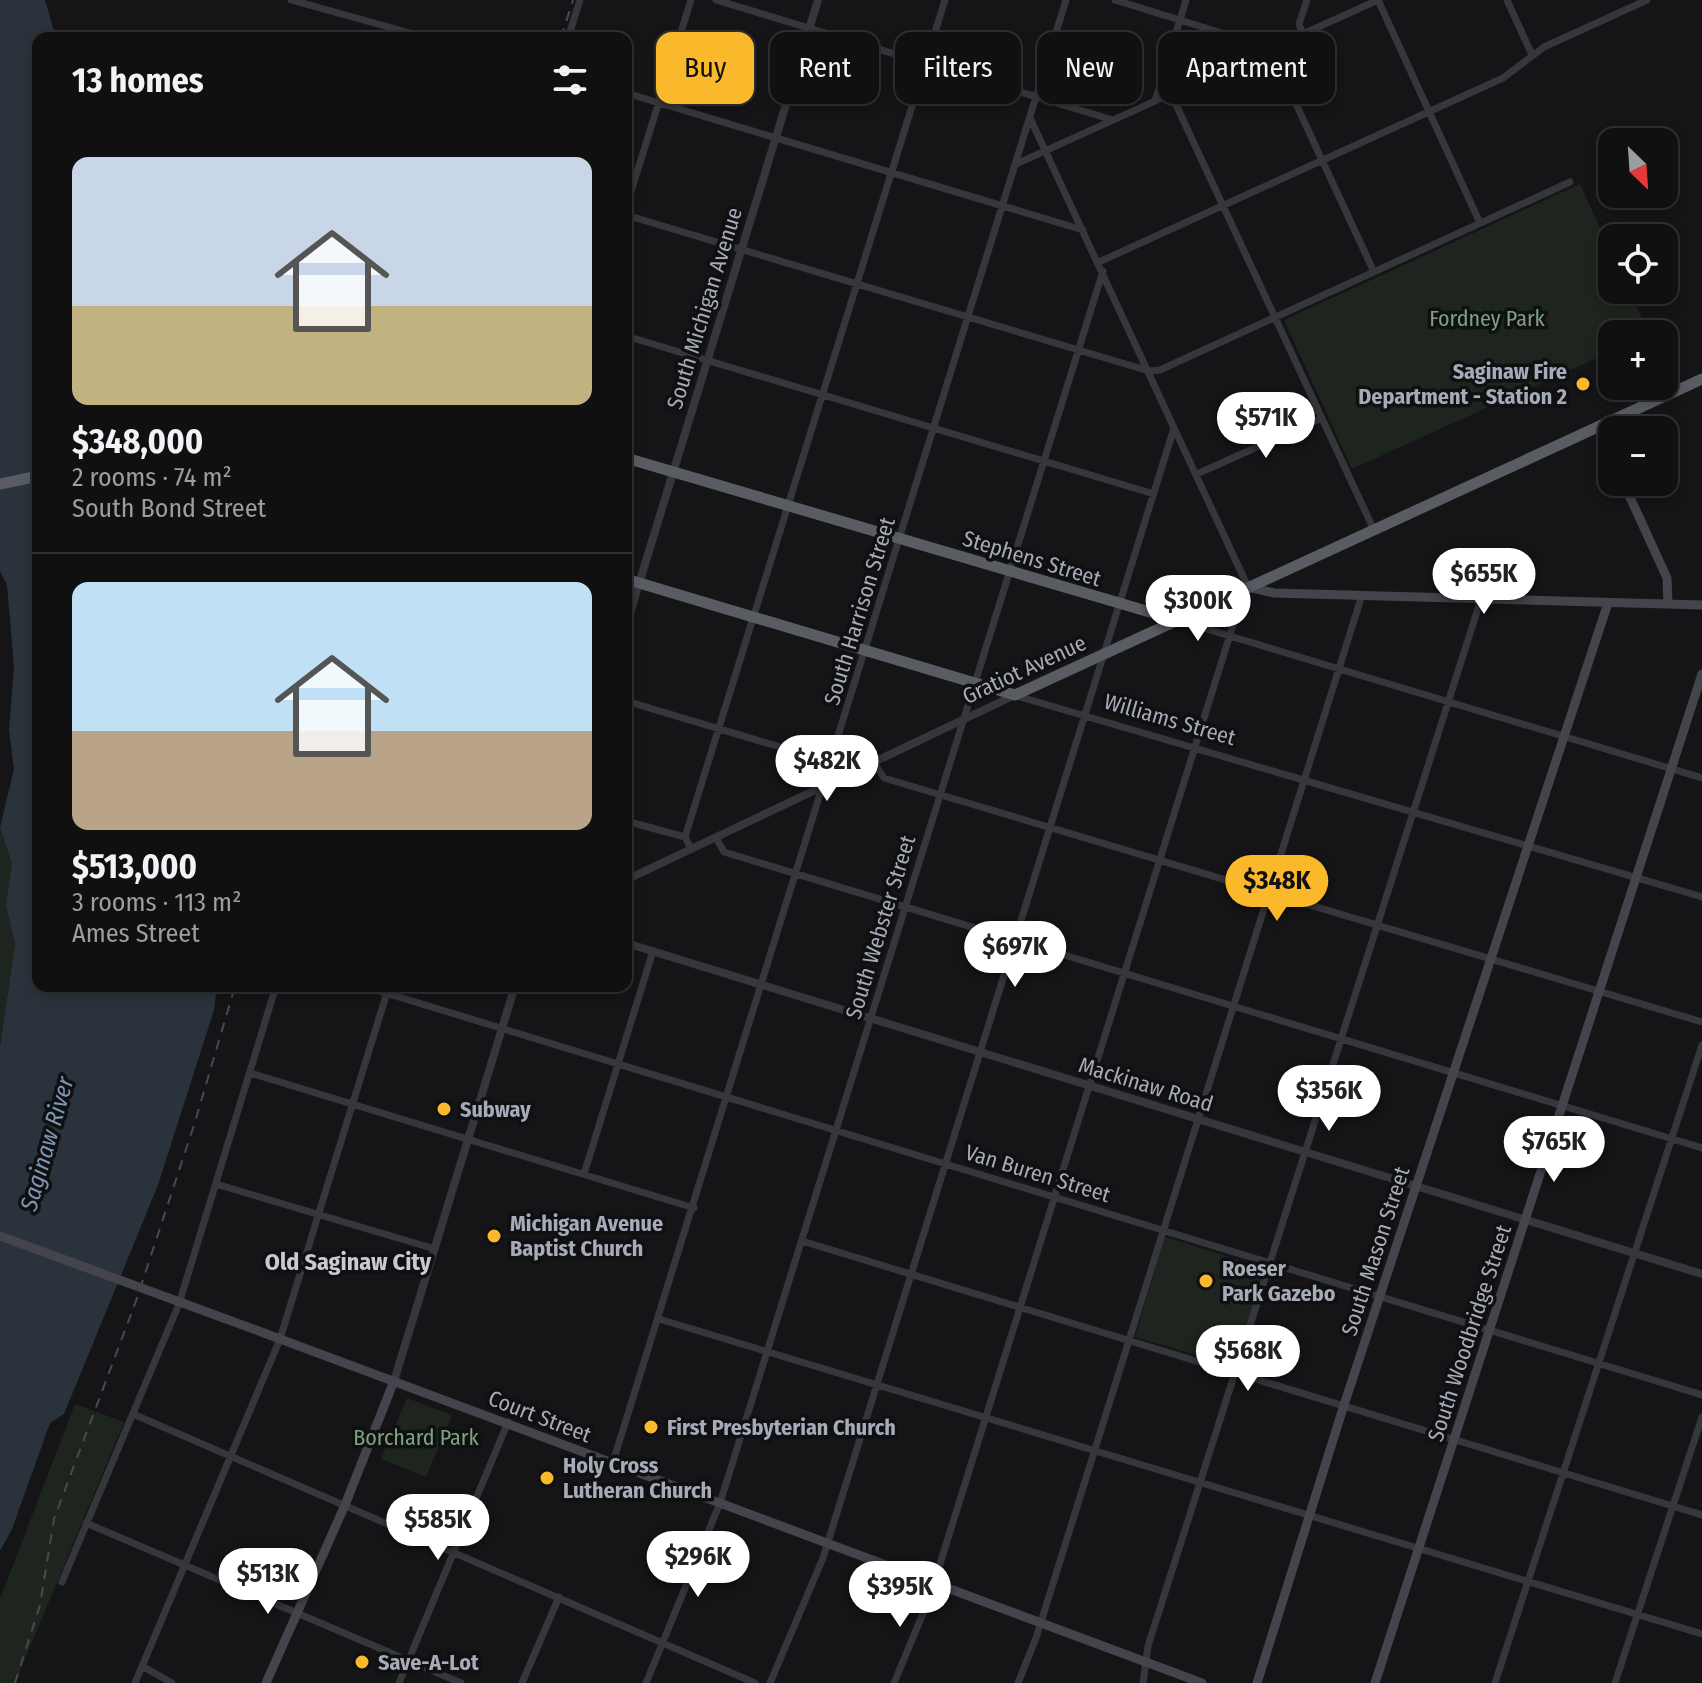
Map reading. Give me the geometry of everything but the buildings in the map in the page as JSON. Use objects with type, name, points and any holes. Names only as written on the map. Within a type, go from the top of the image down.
[{"type":"highway","name":"Gratiot Avenue","points":[[1622,416],[1702,379]]},
{"type":"highway","name":"Gratiot Avenue","points":[[1015,695],[1598,427]]},
{"type":"highway","name":"Stephens Street","points":[[632,460],[1118,605],[1178,620]]},
{"type":"highway","points":[[0,484],[32,477]]},
{"type":"highway","name":"Williams Street","points":[[632,581],[1015,695]]},
{"type":"main road","points":[[1629,496],[1667,578],[1668,604]]},
{"type":"main road","points":[[1248,587],[1274,593],[1702,605]]},
{"type":"main road","name":"South Mason Street","points":[[1257,1683],[1379,1297],[1608,603]]},
{"type":"main road","name":"South Woodbridge Street","points":[[1375,1683],[1702,674]]},
{"type":"main road","name":"Court Street","points":[[0,1236],[508,1422],[1202,1683]]},
{"type":"main road","points":[[266,1683],[345,1505],[394,1381]]},
{"type":"street","points":[[291,0],[406,32]]},
{"type":"street","points":[[570,32],[580,0]]},
{"type":"street","points":[[681,32],[691,0]]},
{"type":"street","points":[[716,0],[895,54]]},
{"type":"street","name":"South Michigan Avenue","points":[[632,608],[818,0]]},
{"type":"street","points":[[935,32],[945,0]]},
{"type":"street","name":"South Harrison Street","points":[[1056,32],[1066,0]]},
{"type":"street","points":[[1115,0],[1220,32]]},
{"type":"street","points":[[1155,101],[1186,0]]},
{"type":"street","points":[[1302,32],[1299,24],[1307,0]]},
{"type":"street","points":[[1307,32],[1378,0],[1480,223]]},
{"type":"street","points":[[1507,0],[1532,55]]},
{"type":"street","points":[[1099,262],[1514,72],[1532,55],[1647,0]]},
{"type":"street","points":[[1021,91],[1037,96]]},
{"type":"street","points":[[632,95],[656,102]]},
{"type":"street","name":"South Harrison Street","points":[[613,1462],[1037,96]]},
{"type":"street","points":[[1016,164],[1158,100]]},
{"type":"street","points":[[632,188],[659,104]]},
{"type":"street","points":[[662,104],[1083,230]]},
{"type":"street","points":[[691,849],[685,837],[721,730],[913,104]]},
{"type":"street","points":[[1062,104],[1113,120]]},
{"type":"street","points":[[1176,104],[1373,528]]},
{"type":"street","points":[[1296,104],[1374,272]]},
{"type":"street","points":[[1030,118],[1248,587]]},
{"type":"street","points":[[632,217],[1149,371],[1160,370],[1570,182]]},
{"type":"street","name":"South Webster Street","points":[[646,1683],[720,1503],[1103,271]]},
{"type":"street","points":[[632,338],[1154,494]]},
{"type":"street","points":[[1197,474],[1322,418]]},
{"type":"street","points":[[770,1683],[823,1558],[1174,428]]},
{"type":"street","points":[[1018,1683],[1040,1622],[1362,595]]},
{"type":"street","points":[[894,1683],[934,1584],[1234,622],[1223,598]]},
{"type":"street","points":[[1143,1683],[1148,1646],[1481,599]]},
{"type":"street","name":"Stephens Street","points":[[1178,620],[1702,778]]},
{"type":"street","name":"Williams Street","points":[[1015,695],[1702,897]]},
{"type":"street","name":"Gratiot Avenue","points":[[632,877],[1015,695]]},
{"type":"street","points":[[632,703],[830,762]]},
{"type":"street","points":[[874,762],[884,778],[1702,1022]]},
{"type":"street","points":[[632,823],[672,837],[685,837]]},
{"type":"street","points":[[716,838],[724,852],[1702,1148]]},
{"type":"street","name":"Mackinaw Road","points":[[632,945],[1702,1274]]},
{"type":"street","points":[[584,1174],[653,951]]},
{"type":"street","points":[[62,1582],[179,1304],[274,992]]},
{"type":"street","points":[[135,1683],[280,1339],[387,992]]},
{"type":"street","name":"Van Buren Street","points":[[394,992],[728,1099],[1702,1395]]},
{"type":"street","points":[[394,1381],[513,992]]},
{"type":"street","points":[[1495,1683],[1702,1045]]},
{"type":"street","points":[[250,1073],[694,1208]]},
{"type":"street","points":[[216,1184],[435,1249]]},
{"type":"street","points":[[802,1241],[1702,1515]]},
{"type":"street","points":[[659,1319],[1702,1634]]},
{"type":"street","points":[[133,1414],[755,1683]]},
{"type":"street","points":[[1615,1683],[1702,1417]]},
{"type":"street","points":[[399,1683],[508,1422]]},
{"type":"street","points":[[86,1523],[461,1683]]},
{"type":"street","points":[[522,1683],[559,1597]]},
{"type":"street","points":[[142,1666],[172,1683]]},
{"type":"green space","name":"Fordney Park","points":[[1580,184],[1598,224],[1598,304],[1635,304],[1643,320],[1598,320],[1598,357],[1352,469],[1284,320]]},
{"type":"green space","points":[[0,827],[13,863],[6,906],[15,944],[0,1046]]},
{"type":"green space","points":[[1165,1237],[1265,1268],[1234,1366],[1135,1337]]},
{"type":"green space","name":"Borchard Park","points":[[407,1398],[452,1415],[426,1477],[381,1459]]},
{"type":"green space","points":[[75,1404],[124,1422],[15,1683],[0,1683],[0,1599]]},
{"type":"water","name":"Saginaw River","points":[[0,0],[45,0],[54,32],[32,32],[32,992],[216,992],[214,1010],[158,1185],[64,1414],[50,1423],[12,1529],[0,1551],[0,1047],[15,944],[6,906],[12,863],[0,827],[14,769],[9,730],[14,666],[7,585],[0,571]]},
{"type":"railway","points":[[563,32],[573,0]]},
{"type":"railway","points":[[15,1683],[40,1605],[54,1519],[136,1301],[195,1122],[233,992]]},
{"type":"place","name":"Saginaw Fire Department - Station 2","points":[[1583,384]]},
{"type":"place","name":"Subway","points":[[444,1109]]},
{"type":"place","name":"Michigan Avenue Baptist Church","points":[[494,1236]]},
{"type":"place","name":"Roeser Park Gazebo","points":[[1206,1281]]},
{"type":"place","name":"First Presbyterian Church","points":[[651,1427]]},
{"type":"place","name":"Holy Cross Lutheran Church","points":[[547,1478]]},
{"type":"place","name":"Save-A-Lot","points":[[362,1662]]},
{"type":"district","name":"Old Saginaw City","points":[[348,1262]]}]
